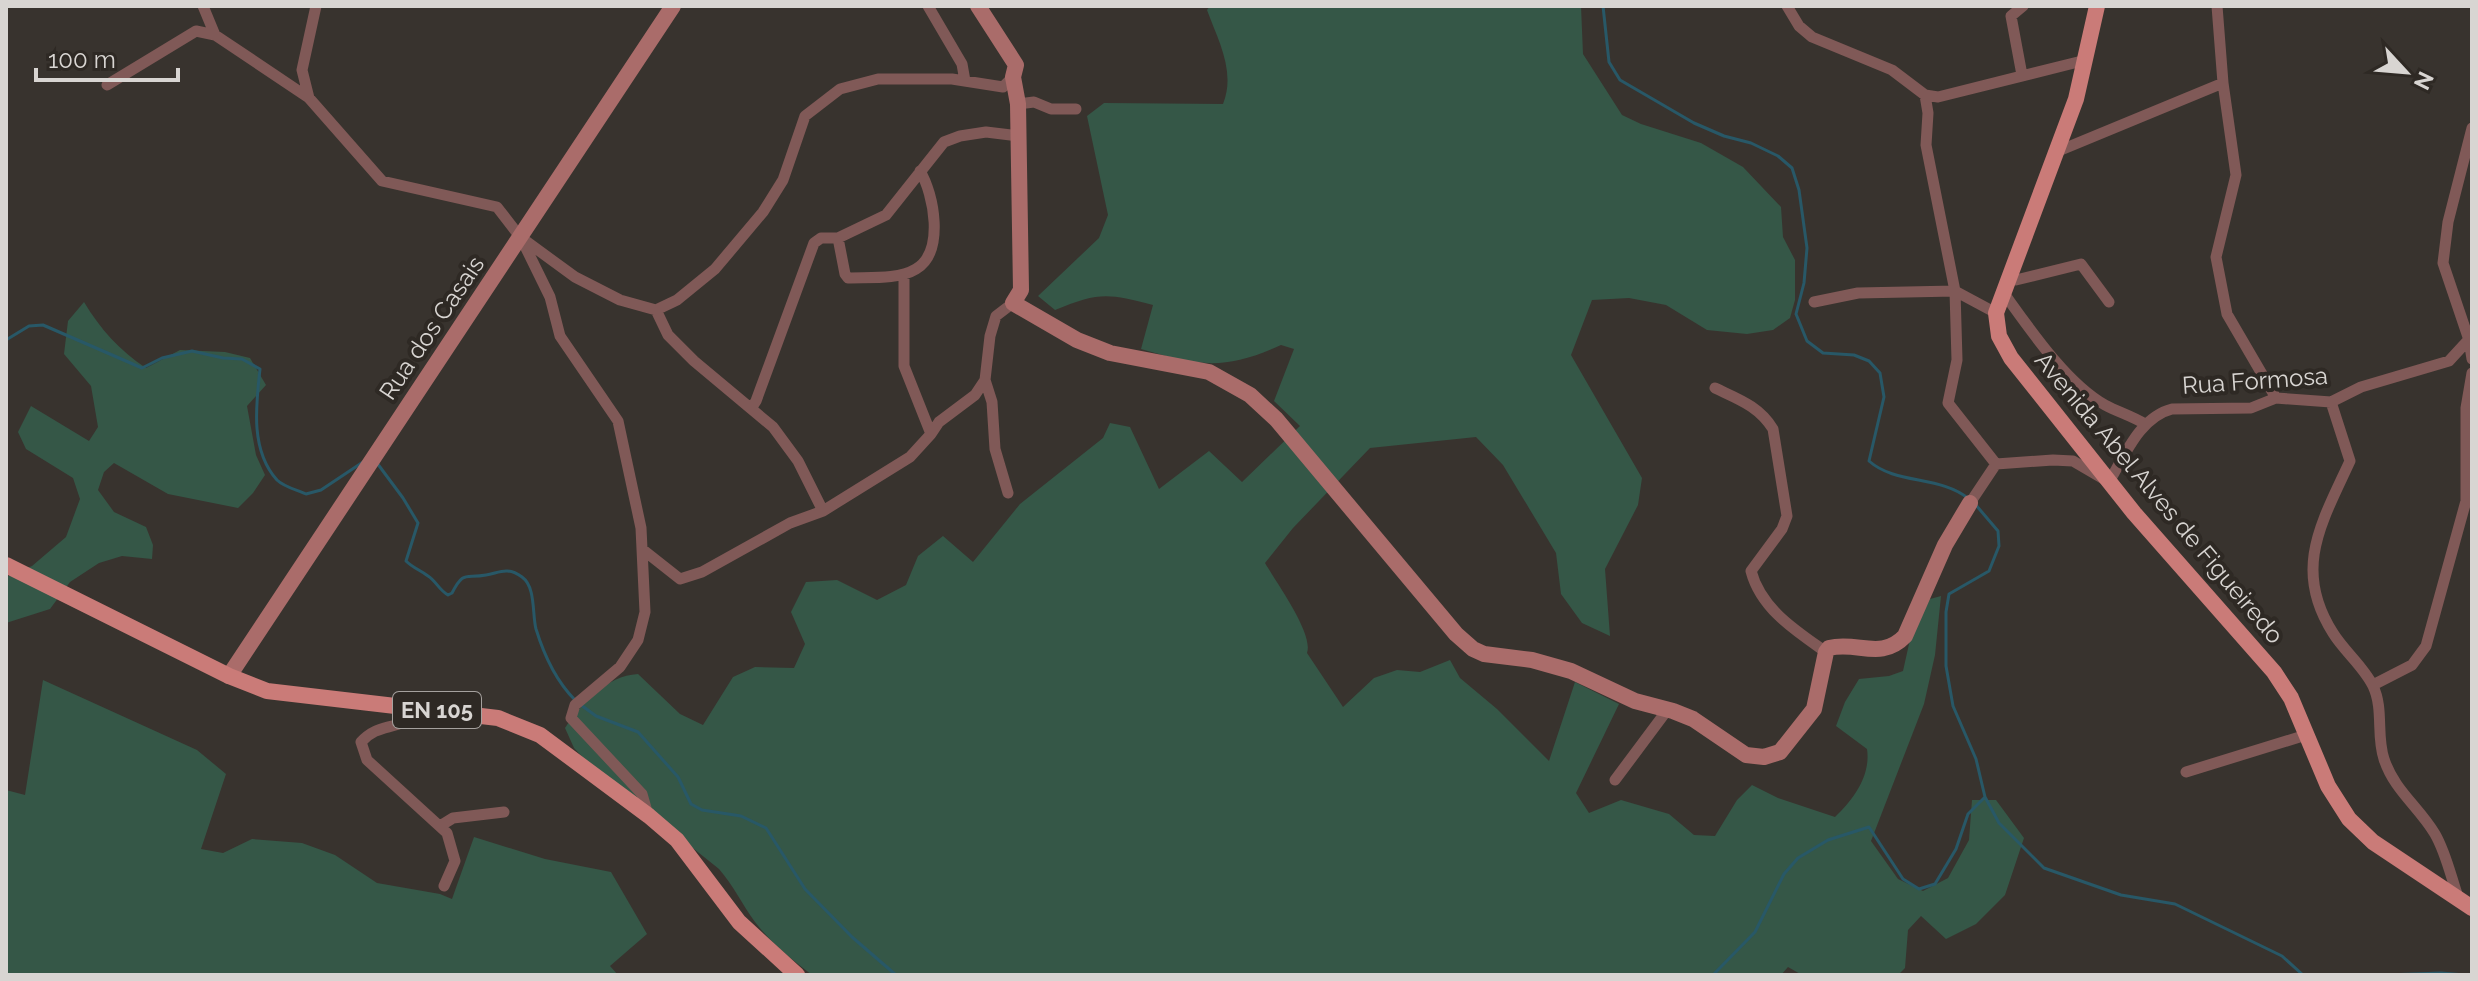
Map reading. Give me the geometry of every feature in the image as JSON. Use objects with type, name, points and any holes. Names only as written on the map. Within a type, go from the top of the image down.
[{"type":"main road","points":[[1996,313],[2076,99],[2097,6]]},
{"type":"main road","name":"Avenida Abel Alves de Figueiredo","points":[[1996,313],[1999,336],[2011,358],[2109,482],[2274,672],[2291,698],[2328,786],[2349,819],[2373,842],[2472,908]]},
{"type":"main road","name":"EN 105","points":[[6,565],[229,676],[267,691],[498,718],[540,735],[677,840],[739,922],[797,975]]},
{"type":"street","points":[[203,6],[215,35]]},
{"type":"street","points":[[309,98],[302,70],[316,6]]},
{"type":"street","name":"Rua dos Casais","points":[[229,676],[673,6]]},
{"type":"street","points":[[928,6],[962,64],[965,81]]},
{"type":"street","points":[[978,6],[1016,65],[1013,77],[1018,104],[1021,290],[1013,303],[996,316],[990,336],[985,380],[992,402],[995,449],[1008,493]]},
{"type":"street","points":[[1787,6],[1799,26],[1812,37],[1892,70],[1925,95],[1938,97],[2086,60]]},
{"type":"street","points":[[2022,75],[2011,16],[2023,6]]},
{"type":"street","points":[[2217,6],[2223,83],[2236,175],[2216,257],[2227,314],[2276,398]]},
{"type":"street","points":[[107,85],[196,31],[215,35],[309,98],[382,181],[497,207],[521,238],[550,297],[560,336],[618,421],[641,528],[645,612],[638,640],[620,667],[571,710],[571,718],[642,794],[649,816]]},
{"type":"street","points":[[521,238],[575,277],[620,300],[656,310],[677,300],[715,269],[763,212],[783,180],[805,116],[840,89],[878,79],[965,81],[1003,87],[1013,77]]},
{"type":"street","points":[[2056,152],[2223,83]]},
{"type":"street","points":[[1925,95],[1928,113],[1926,145],[1955,291],[1957,360],[1948,403],[1996,464]]},
{"type":"street","points":[[1018,104],[1034,102],[1051,109],[1076,109]]},
{"type":"street","points":[[2472,128],[2448,222],[2443,263],[2471,338],[2472,359]]},
{"type":"street","points":[[752,407],[814,243],[821,238],[838,238],[886,215],[944,142],[986,132],[1019,136]]},
{"type":"street","points":[[838,238],[848,278],[904,274],[917,269],[929,255],[934,226],[929,186],[920,171]]},
{"type":"street","points":[[1996,464],[2073,461],[2109,482],[2145,424],[2103,404],[2071,377],[2041,344],[2006,285],[2081,264],[2109,302]]},
{"type":"street","points":[[904,274],[904,366],[931,434]]},
{"type":"street","points":[[1814,302],[1858,293],[1955,291],[1996,313]]},
{"type":"street","points":[[1013,303],[1077,340],[1110,353],[1209,372],[1250,395],[1276,419],[1456,634],[1473,649],[1484,654],[1532,660],[1571,671],[1635,701],[1693,719],[1746,755],[1764,757],[1780,752],[1814,709],[1826,652],[1834,646],[1878,650],[1895,646],[1905,636],[1945,545],[1996,464]]},
{"type":"street","points":[[656,310],[668,335],[694,361],[773,427],[798,461],[823,511]]},
{"type":"street","name":"Rua Formosa","points":[[2145,424],[2160,412],[2172,409],[2251,408],[2276,398],[2331,402],[2361,387],[2449,361],[2471,338]]},
{"type":"street","points":[[2373,685],[2412,665],[2426,646],[2466,501],[2466,408],[2472,373]]},
{"type":"street","points":[[642,549],[680,579],[702,572],[790,523],[823,511],[910,457],[939,422],[975,395],[985,380]]},
{"type":"street","points":[[1715,388],[1752,405],[1773,429],[1787,516],[1782,529],[1751,571],[1755,584],[1784,622],[1826,652]]},
{"type":"street","points":[[2331,402],[2350,461],[2327,511],[2311,562],[2313,590],[2332,631],[2373,685],[2378,702],[2383,758],[2400,793],[2435,834],[2458,897]]},
{"type":"street","points":[[420,708],[408,722],[370,732],[361,742],[367,760],[447,833],[455,861],[444,886]]},
{"type":"street","points":[[1615,780],[1668,709]]},
{"type":"street","points":[[2186,772],[2306,735]]},
{"type":"street","points":[[440,826],[453,818],[504,812]]},
{"type":"green space","points":[[1210,6],[1581,6],[1583,54],[1622,115],[1701,143],[1743,167],[1781,207],[1783,237],[1795,260],[1795,300],[1790,318],[1773,330],[1747,334],[1707,330],[1666,305],[1629,298],[1592,300],[1571,355],[1642,478],[1638,505],[1605,569],[1610,636],[1582,623],[1561,594],[1556,553],[1503,465],[1476,437],[1370,448],[1293,528],[1265,563],[1300,621],[1308,644],[1307,653],[1343,707],[1374,678],[1397,670],[1420,672],[1450,660],[1460,678],[1497,709],[1549,761],[1575,682],[1619,704],[1576,793],[1589,813],[1621,800],[1669,814],[1694,835],[1715,836],[1737,800],[1752,785],[1778,798],[1835,817],[1859,787],[1868,759],[1867,749],[1836,726],[1845,702],[1859,679],[1889,676],[1903,671],[1911,635],[1930,599],[1941,596],[1935,655],[1924,704],[1871,841],[1898,879],[1923,891],[1948,878],[1969,840],[1972,800],[1996,800],[2024,838],[2005,895],[1976,924],[1946,939],[1921,916],[1908,930],[1905,968],[1898,975],[1802,975],[1788,967],[1781,975],[812,975],[761,930],[719,869],[593,768],[574,748],[565,728],[596,692],[626,676],[638,674],[680,714],[703,725],[733,677],[755,667],[794,668],[805,644],[791,612],[806,582],[837,580],[877,600],[906,585],[918,556],[943,536],[973,562],[1020,504],[1103,438],[1110,423],[1130,427],[1159,489],[1209,451],[1242,482],[1300,426],[1274,401],[1294,349],[1281,345],[1227,362],[1179,359],[1141,349],[1153,305],[1103,296],[1055,310],[1038,296],[1099,238],[1108,215],[1087,116],[1104,103],[1223,104],[1227,68],[1207,10]]},
{"type":"green space","points":[[84,302],[111,339],[146,368],[180,350],[225,352],[250,358],[266,385],[247,406],[256,455],[265,475],[238,508],[168,494],[114,463],[104,472],[98,490],[114,512],[146,527],[153,545],[152,559],[122,556],[99,563],[70,582],[50,609],[6,623],[6,577],[32,566],[66,537],[80,499],[73,478],[26,449],[18,432],[31,406],[89,441],[98,427],[91,386],[64,354],[68,321]]},
{"type":"green space","points":[[43,680],[197,750],[226,774],[201,849],[223,853],[252,839],[302,843],[335,855],[377,883],[452,899],[474,837],[545,859],[611,872],[647,934],[610,966],[618,975],[6,975],[6,790],[25,795]]},
{"type":"waterway","points":[[1603,6],[1609,62],[1620,80],[1694,123],[1751,143],[1778,156],[1792,168],[1799,190],[1807,248],[1804,283],[1796,314],[1807,341],[1823,353],[1854,355],[1869,361],[1880,373],[1884,397],[1869,461],[1892,474],[1945,486],[1969,499]]},
{"type":"waterway","points":[[6,340],[29,326],[43,325],[142,368],[162,358],[192,351],[242,359],[260,369],[257,412],[259,441],[262,455],[277,480],[306,494],[321,490],[363,462]]},
{"type":"waterway","points":[[377,463],[418,523],[406,561],[431,578],[448,595],[466,577],[507,571],[522,577],[530,587],[536,629],[547,658],[556,676],[575,700]]},
{"type":"waterway","points":[[1975,504],[1998,531],[1999,546],[1989,571],[1949,594],[1946,666],[1953,706],[1976,759],[1985,797]]},
{"type":"waterway","points":[[581,705],[596,716],[638,732],[678,777],[691,804],[702,810],[741,816],[766,828],[805,889],[852,937],[896,975]]},
{"type":"waterway","points":[[1713,975],[1755,932],[1784,874],[1798,858],[1828,840],[1869,827],[1903,879],[1919,889],[1935,884],[1956,849],[1968,814],[1985,797],[1999,823],[2044,868],[2121,895],[2175,904],[2282,956],[2303,975]]},
{"type":"waterway","points":[[2354,975],[2377,975]]},
{"type":"waterway","points":[[2386,975],[2465,975]]}]
